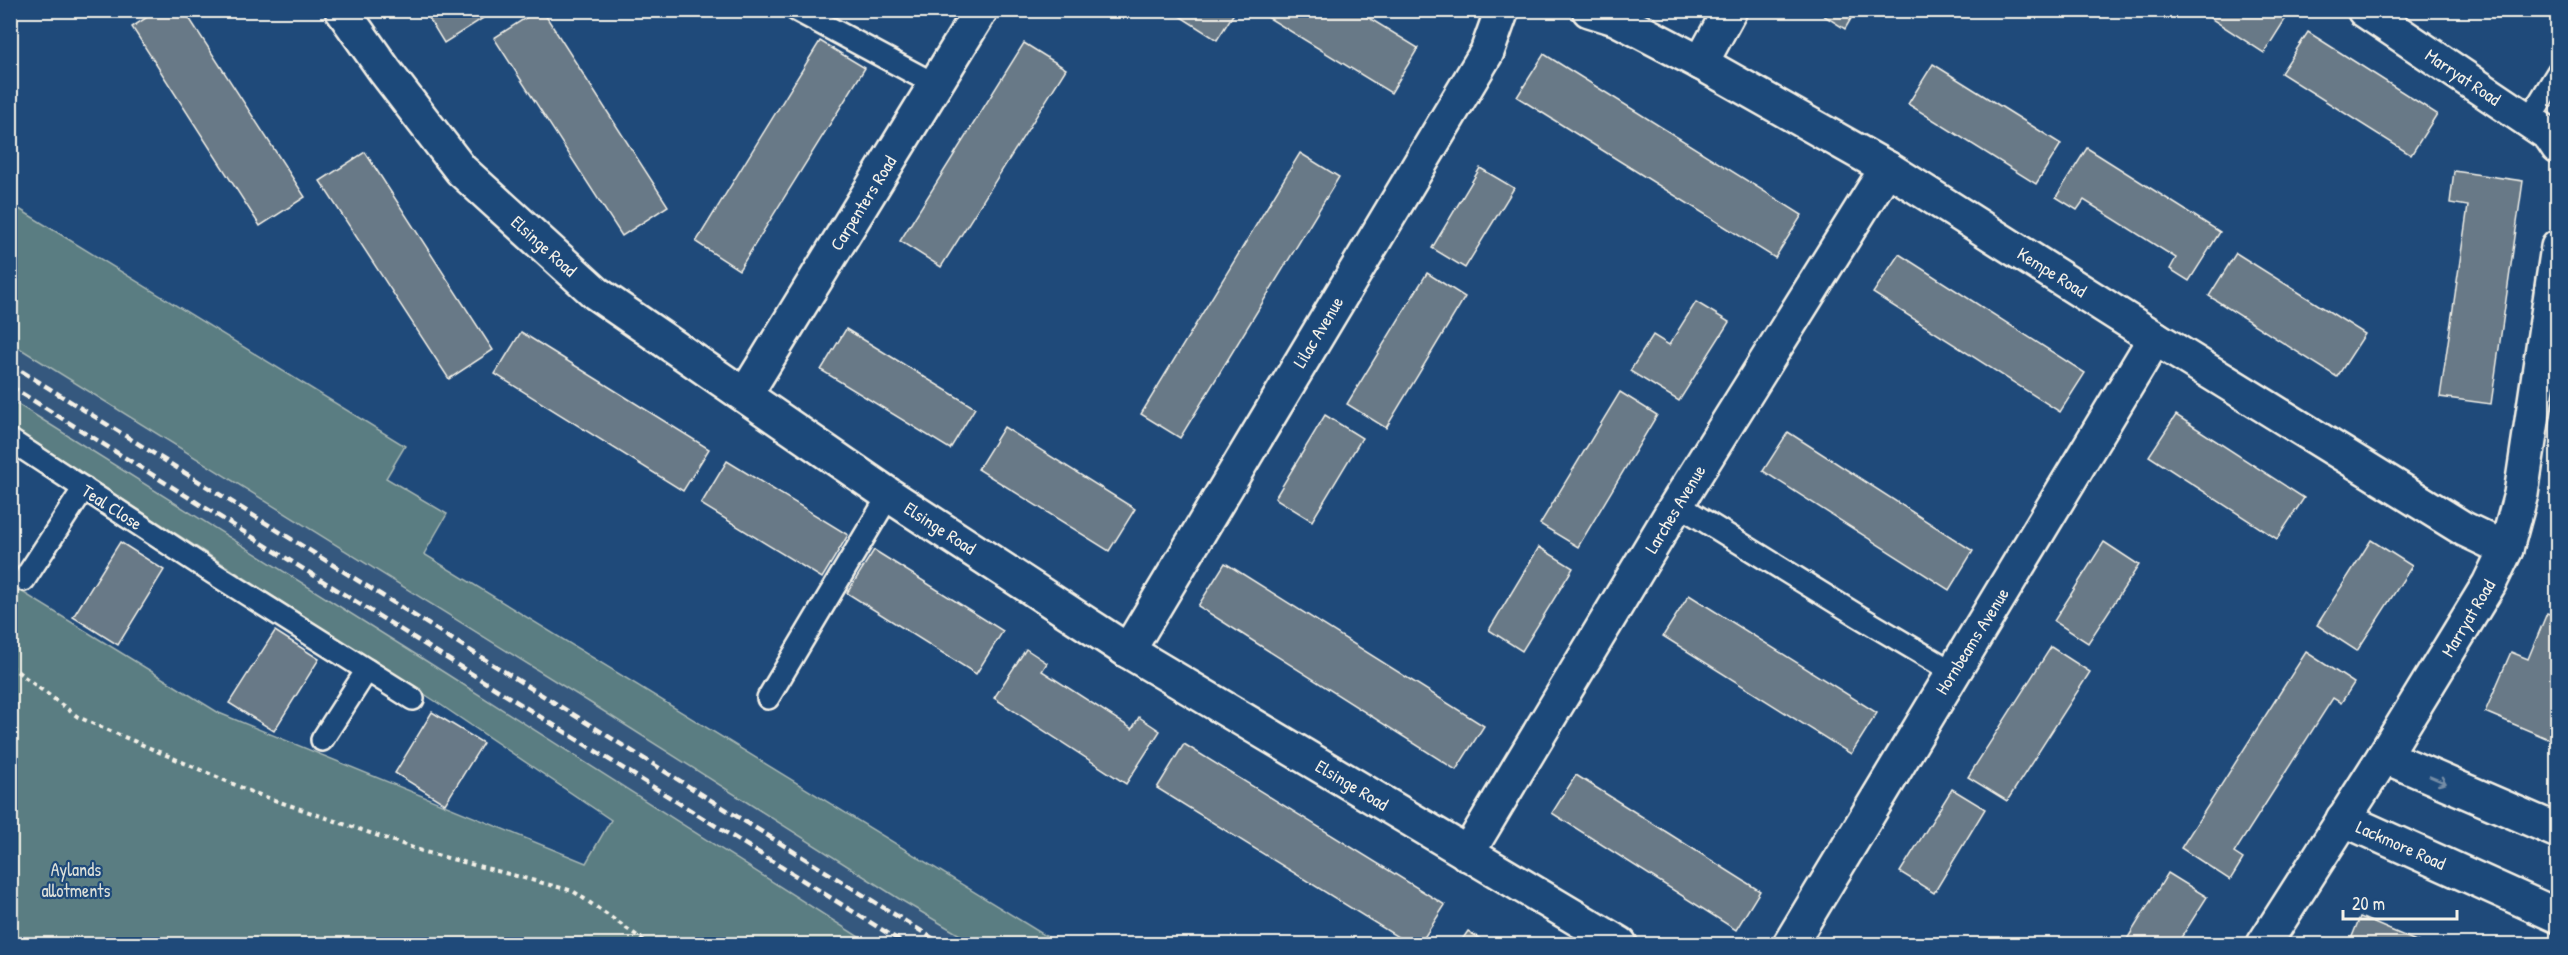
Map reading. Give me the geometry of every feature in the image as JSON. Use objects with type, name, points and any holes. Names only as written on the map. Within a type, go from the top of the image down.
[{"type":"street","name":"Elsinge Road","points":[[342,10],[385,71],[461,170],[596,293],[889,495],[1128,651],[1620,945]]},
{"type":"street","name":"Carpenters Road","points":[[745,395],[981,10]]},
{"type":"street","name":"Lilac Avenue","points":[[1128,651],[1487,52],[1502,10]]},
{"type":"street","name":"Kempe Road","points":[[1589,10],[1615,18],[1701,63],[1887,168],[2464,529],[2506,549]]},
{"type":"street","points":[[1701,63],[1730,10]]},
{"type":"street","name":"Marryat Road","points":[[2364,10],[2550,135],[2558,147]]},
{"type":"street","name":"Larches Avenue","points":[[1467,854],[1677,504],[1887,168]]},
{"type":"street","name":"Marryat Road","points":[[2264,945],[2384,756],[2489,584],[2506,549],[2521,494],[2558,247]]},
{"type":"street","name":"Hornbeams Avenue","points":[[1790,945],[2156,338]]},
{"type":"street","points":[[2384,756],[2558,831]]},
{"type":"street","name":"Lackmore Road","points":[[2343,819],[2558,916]]},
{"type":"lane","points":[[796,10],[936,85]]},
{"type":"lane","points":[[2528,121],[2558,72]]},
{"type":"lane","name":"Teal Close","points":[[10,440],[213,573],[413,699]]},
{"type":"lane","points":[[24,580],[84,488]]},
{"type":"lane","points":[[768,698],[889,495]]},
{"type":"lane","points":[[1677,504],[1953,672]]},
{"type":"lane","points":[[322,740],[367,670]]},
{"type":"path","points":[[10,666],[78,717],[254,793],[425,852],[573,891],[649,945]]},
{"type":"shaded area","points":[[10,343],[975,944],[870,944],[860,938],[11,400]]},
{"type":"green space","points":[[11,204],[405,446],[386,478],[447,514],[424,554],[1059,944],[975,944],[901,900],[589,702],[11,343]]},
{"type":"green space","name":"Aylands allotments","points":[[11,400],[870,944],[11,944],[11,585],[219,713],[586,863],[611,820],[435,701],[11,427]]},
{"type":"building","points":[[158,10],[184,10],[305,197],[260,226],[132,27]]},
{"type":"building","points":[[424,10],[485,10],[488,15],[444,43]]},
{"type":"building","points":[[538,10],[542,10],[668,206],[622,236],[494,38]]},
{"type":"building","points":[[1170,10],[1236,10],[1217,40]]},
{"type":"building","points":[[1267,10],[1356,10],[1418,48],[1391,93],[1264,15]]},
{"type":"building","points":[[1815,10],[1856,10],[1845,29]]},
{"type":"building","points":[[2198,10],[2281,10],[2288,15],[2264,53]]},
{"type":"building","points":[[2308,32],[2437,114],[2411,155],[2281,73]]},
{"type":"building","points":[[820,41],[865,68],[739,270],[696,242]]},
{"type":"building","points":[[1024,43],[1066,69],[941,267],[900,241]]},
{"type":"building","points":[[1544,54],[1802,215],[1775,258],[1517,97]]},
{"type":"building","points":[[1933,64],[2061,144],[2036,184],[1908,104]]},
{"type":"building","points":[[2087,148],[2220,232],[2189,281],[2170,269],[2176,258],[2084,200],[2077,210],[2056,197]]},
{"type":"building","points":[[365,152],[493,350],[449,379],[320,181]]},
{"type":"building","points":[[1300,153],[1339,177],[1180,438],[1141,414]]},
{"type":"building","points":[[1480,168],[1514,188],[1465,268],[1432,248]]},
{"type":"building","points":[[2454,171],[2523,181],[2491,404],[2440,397],[2468,206],[2450,203]]},
{"type":"building","points":[[2236,253],[2365,334],[2337,377],[2209,296]]},
{"type":"building","points":[[1899,254],[2085,373],[2060,412],[1873,293]]},
{"type":"building","points":[[1427,273],[1465,297],[1386,428],[1347,404]]},
{"type":"building","points":[[1696,302],[1729,322],[1679,401],[1630,371],[1653,335],[1669,345]]},
{"type":"building","points":[[846,329],[975,408],[950,449],[821,370]]},
{"type":"building","points":[[521,332],[709,449],[683,491],[495,374]]},
{"type":"building","points":[[1620,392],[1657,415],[1578,547],[1540,524]]},
{"type":"building","points":[[1325,415],[1362,438],[1312,521],[1275,498]]},
{"type":"building","points":[[2176,415],[2304,498],[2277,539],[2149,456]]},
{"type":"building","points":[[1004,427],[1135,509],[1109,551],[978,469]]},
{"type":"building","points":[[1788,432],[1973,551],[1949,590],[1763,471]]},
{"type":"building","points":[[727,461],[848,535],[822,578],[701,504]]},
{"type":"building","points":[[2371,540],[2412,566],[2357,651],[2317,625]]},
{"type":"building","points":[[120,542],[164,570],[118,645],[73,617]]},
{"type":"building","points":[[2104,542],[2139,565],[2088,643],[2054,621]]},
{"type":"building","points":[[1539,547],[1573,568],[1522,651],[1489,630]]},
{"type":"building","points":[[874,550],[1003,631],[976,674],[847,593]]},
{"type":"building","points":[[1225,563],[1484,726],[1456,770],[1198,606]]},
{"type":"building","points":[[1689,595],[1877,713],[1851,754],[1663,636]]},
{"type":"building","points":[[2547,613],[2558,617],[2558,743],[2485,712],[2511,652],[2528,659]]},
{"type":"building","points":[[275,631],[319,659],[274,731],[229,703]]},
{"type":"building","points":[[2051,647],[2090,672],[2007,801],[1968,777]]},
{"type":"building","points":[[1026,649],[1047,663],[1042,671],[1132,729],[1139,717],[1160,731],[1126,784],[994,698]]},
{"type":"building","points":[[2306,652],[2354,683],[2341,703],[2333,698],[2234,853],[2243,859],[2230,880],[2181,848]]},
{"type":"building","points":[[432,712],[483,743],[445,804],[395,773]]},
{"type":"building","points":[[1184,744],[1445,905],[1420,944],[1409,944],[1157,788]]},
{"type":"building","points":[[1576,775],[1760,891],[1736,930],[1552,813]]},
{"type":"building","points":[[1952,789],[1985,809],[1934,893],[1900,872]]},
{"type":"building","points":[[2168,873],[2207,897],[2177,944],[2124,944]]},
{"type":"building","points":[[2360,917],[2423,944],[2349,944]]},
{"type":"building","points":[[1468,931],[1488,944],[1459,944]]},
{"type":"railway","points":[[10,364],[942,944]]},
{"type":"railway","points":[[10,386],[905,944]]}]
